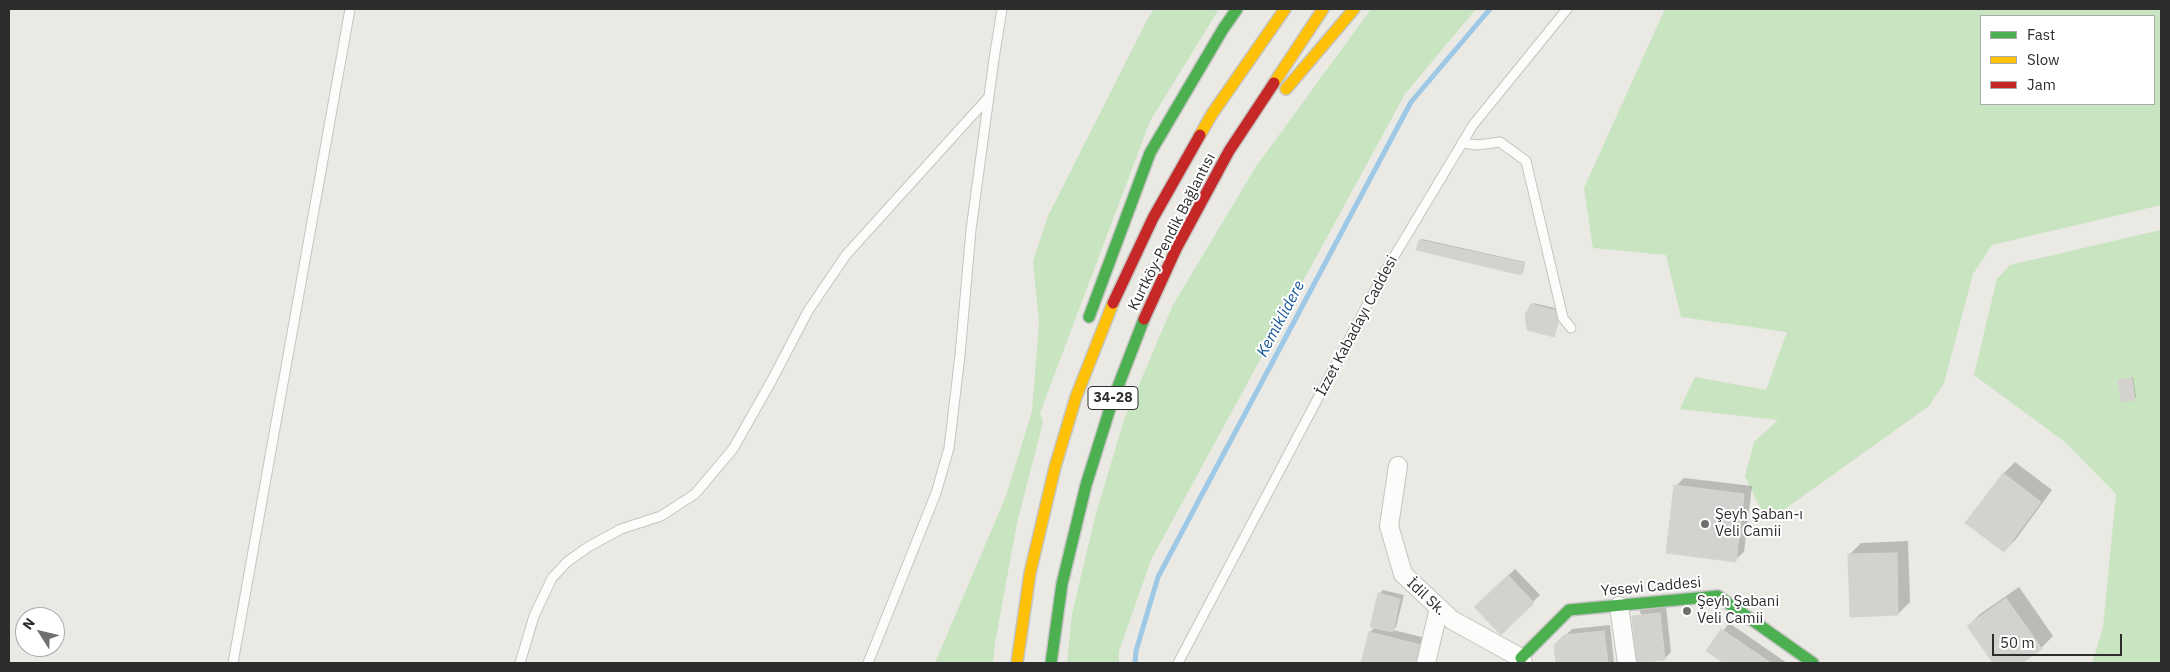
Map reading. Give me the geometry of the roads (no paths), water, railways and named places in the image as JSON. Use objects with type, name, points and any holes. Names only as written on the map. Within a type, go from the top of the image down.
[{"type":"main road","points":[[1086,331],[1087,321],[1150,153],[1223,29],[1237,9]]},
{"type":"main road","name":"Kurtköy-Pendik Bağlantısı","points":[[1017,663],[1030,573],[1056,467],[1076,397],[1114,302],[1153,218],[1212,114],[1285,9]]},
{"type":"main road","name":"Kurtköy-Pendik Bağlantısı","points":[[1051,663],[1062,584],[1086,485],[1112,402],[1143,321],[1168,267],[1230,151],[1323,9]]},
{"type":"main road","points":[[1230,151],[1323,47],[1354,9]]},
{"type":"main road","points":[[1076,397],[1083,350]]},
{"type":"main road","name":"Yesevi Caddesi","points":[[1522,661],[1569,610],[1718,596],[1813,663]]},
{"type":"street","name":"İdil Sk.","points":[[1398,466],[1389,526],[1403,574],[1452,620],[1522,661]]},
{"type":"street","points":[[1619,606],[1627,663]]},
{"type":"street","points":[[1426,663],[1439,608]]},
{"type":"lane","points":[[233,663],[350,9]]},
{"type":"lane","points":[[868,663],[936,494],[949,448],[960,355],[971,230],[988,98],[1002,9]]},
{"type":"lane","name":"İzzet Kabadayı Caddesi","points":[[1178,663],[1383,275],[1473,125],[1567,9]]},
{"type":"lane","points":[[520,663],[534,616],[552,578],[567,562],[588,547],[621,529],[661,516],[695,494],[733,449],[808,311],[846,255],[988,98]]},
{"type":"lane","points":[[1462,143],[1478,145],[1500,142],[1526,161],[1563,318],[1570,328]]},
{"type":"waterway","name":"Kemiklidere","points":[[1135,663],[1136,651],[1158,577],[1411,102],[1490,9]]},
{"type":"place","name":"Şeyh Şaban-ı Veli Camii","points":[[1705,524]]},
{"type":"place","name":"Şeyh Şabani Veli Camii","points":[[1687,611]]}]
